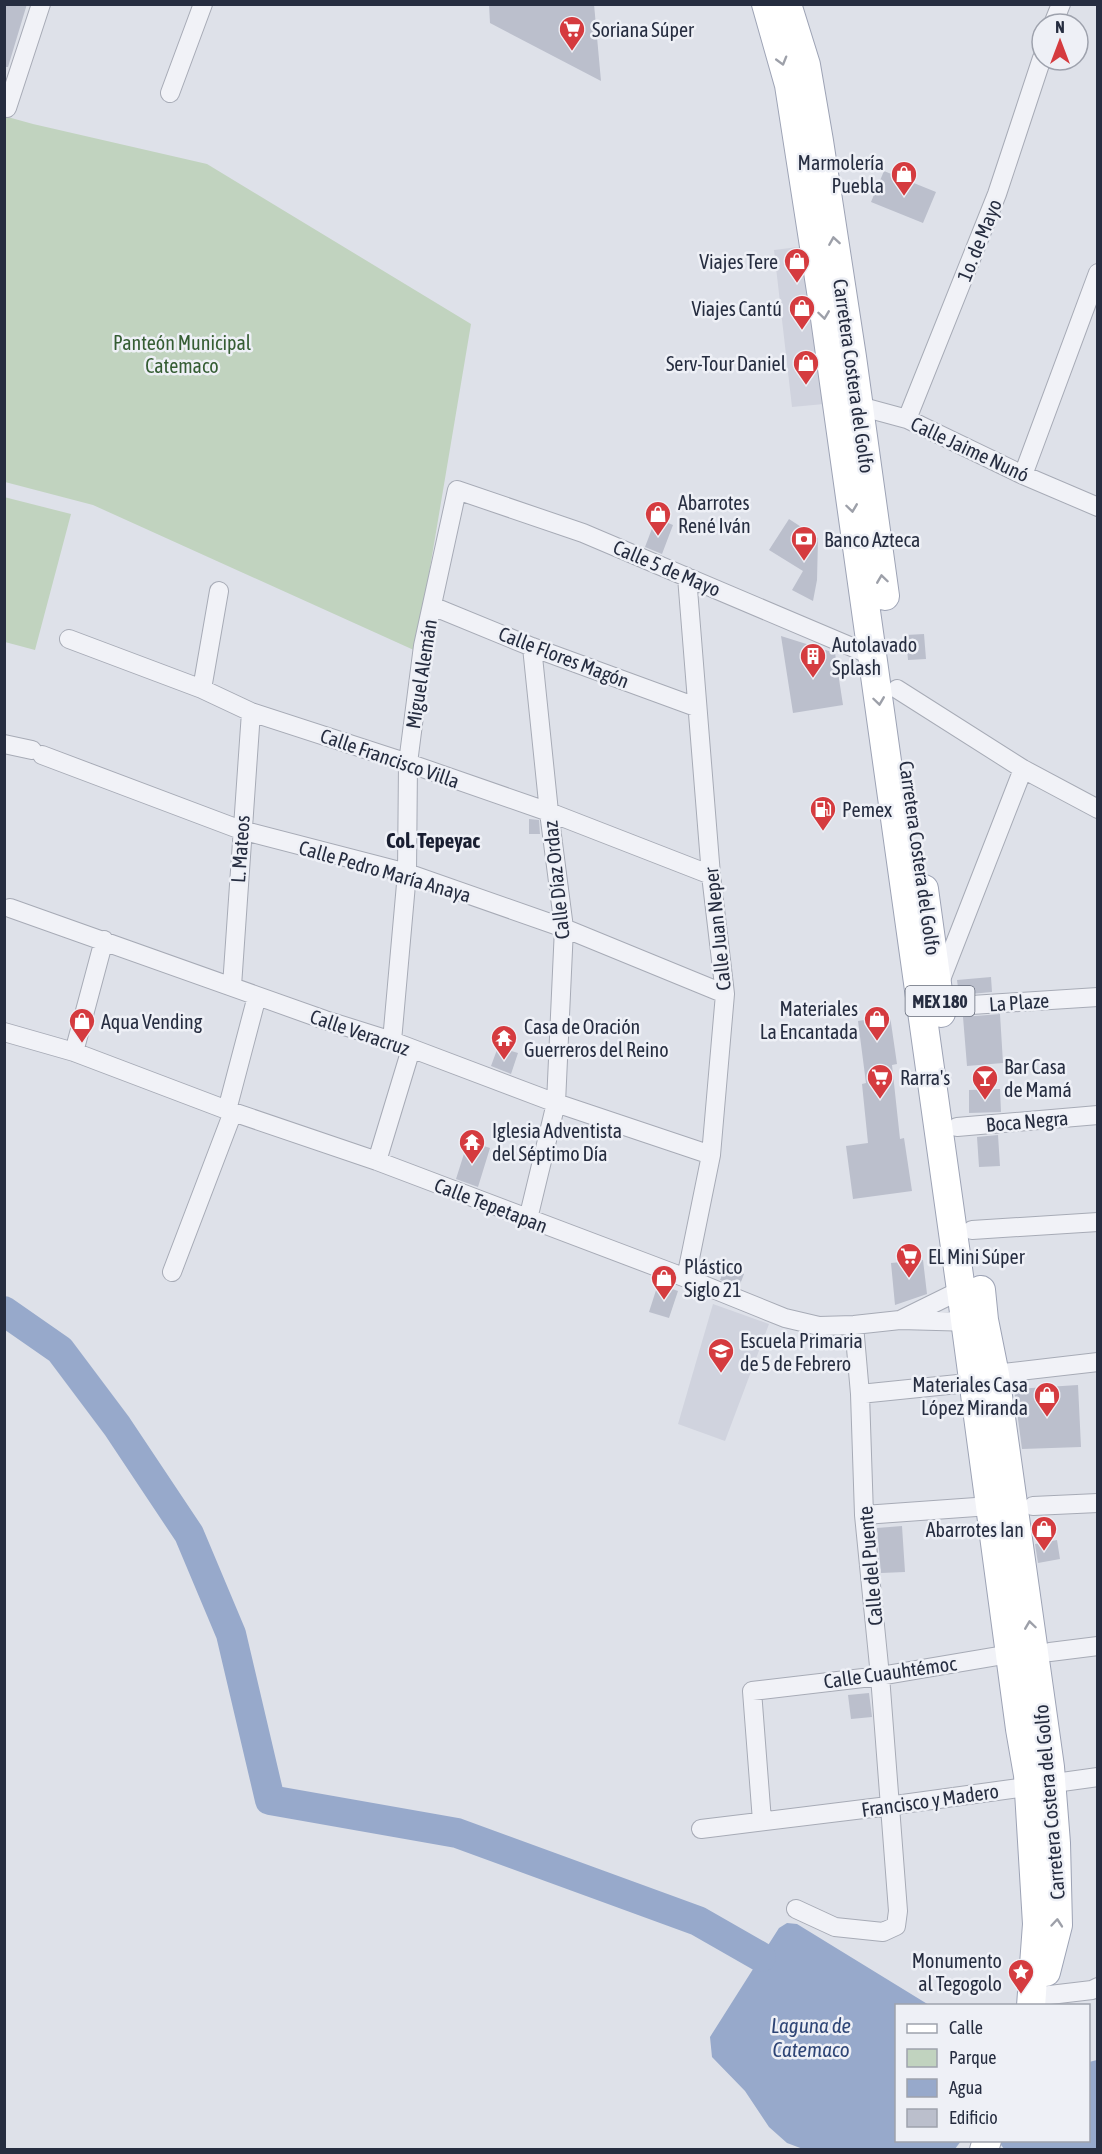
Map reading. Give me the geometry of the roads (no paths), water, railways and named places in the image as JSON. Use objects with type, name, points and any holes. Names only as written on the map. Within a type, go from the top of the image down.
[{"type":"main road","name":"Carretera Costera del Golfo","points":[[766,4],[789,85],[849,408],[897,689],[972,1230],[971,1289]]},
{"type":"main road","name":"Carretera Costera del Golfo","points":[[793,11],[808,76],[849,408],[873,656],[913,957],[971,1289],[975,1322],[975,1378],[993,1440],[1040,1784],[1037,1924],[1032,2001]]},
{"type":"main road","name":"Carretera Costera del Golfo","points":[[993,1440],[990,1506],[1010,1654],[1040,1784]]},
{"type":"street","points":[[7,108],[41,4]]},
{"type":"street","points":[[170,93],[203,4]]},
{"type":"street","name":"1o. de Mayo","points":[[907,419],[997,194],[1037,72]]},
{"type":"street","points":[[1023,475],[1098,273]]},
{"type":"street","name":"Calle Jaime Nunó","points":[[849,408],[907,419],[1023,475],[1098,507]]},
{"type":"street","name":"Calle 5 de Mayo","points":[[457,490],[583,533],[873,656]]},
{"type":"street","name":"Miguel Alemán","points":[[392,1041],[407,873],[408,763],[423,646],[457,490]]},
{"type":"street","name":"Calle Juan Neper","points":[[686,1278],[711,1155],[725,994],[711,875],[687,577]]},
{"type":"street","points":[[202,689],[219,591]]},
{"type":"street","name":"Calle Flores Magón","points":[[432,606],[532,647],[696,707]]},
{"type":"street","name":"Calle Francisco Villa","points":[[69,639],[202,689],[250,712],[549,812],[711,875]]},
{"type":"street","name":"Calle Díaz Ordaz","points":[[528,1219],[556,1103],[564,928],[532,647]]},
{"type":"street","points":[[897,689],[1023,769],[1098,809]]},
{"type":"street","name":"L. Mateos","points":[[232,986],[250,712]]},
{"type":"street","name":"Calle Pedro María Anaya","points":[[4,744],[37,752],[241,830],[407,873],[564,928],[725,994]]},
{"type":"street","points":[[939,997],[1023,769]]},
{"type":"street","name":"Calle Veracruz","points":[[10,908],[325,1020],[392,1041],[556,1103],[711,1155]]},
{"type":"street","points":[[74,1052],[104,940]]},
{"type":"street","points":[[172,1272],[230,1111],[257,996]]},
{"type":"street","name":"La Plaze","points":[[939,997],[1098,997]]},
{"type":"street","name":"Calle Tepetapan","points":[[4,1032],[74,1052],[230,1111],[377,1161],[686,1278],[784,1318],[819,1326],[900,1320],[975,1322]]},
{"type":"street","points":[[377,1161],[411,1048]]},
{"type":"street","name":"Boca Negra","points":[[957,1127],[1098,1115]]},
{"type":"street","points":[[972,1230],[1098,1222]]},
{"type":"street","points":[[900,1320],[971,1289]]},
{"type":"street","name":"Calle del Puente","points":[[796,1909],[835,1927],[883,1932],[896,1926],[897,1911],[880,1676],[864,1515],[860,1394],[854,1325]]},
{"type":"street","points":[[860,1394],[1098,1362]]},
{"type":"street","points":[[1033,1506],[1098,1503]]},
{"type":"street","points":[[864,1515],[990,1506]]},
{"type":"street","points":[[1050,1652],[1098,1646]]},
{"type":"street","name":"Calle Cuauhtémoc","points":[[762,1821],[752,1691],[880,1676],[1010,1654]]},
{"type":"street","name":"Francisco y Madero","points":[[701,1828],[888,1806],[1098,1777]]},
{"type":"street","points":[[1032,2001],[1098,1988]]},
{"type":"water","name":"Laguna de Catemaco","points":[[787,1923],[797,1924],[927,2004],[895,2004],[895,2142],[960,2142],[955,2149],[803,2149],[787,2143],[769,2127],[745,2091],[712,2057],[710,2037],[779,1928]]},
{"type":"water","points":[[1097,2060],[1097,2149],[1004,2149],[999,2142],[1090,2142],[1090,2062]]},
{"type":"waterway","points":[[4,1311],[60,1350],[117,1426],[189,1534],[231,1634],[270,1800],[457,1833],[698,1921],[761,1957]]},
{"type":"place","name":"Soriana Súper","points":[[572,52]]},
{"type":"place","name":"Marmolería Puebla","points":[[904,197]]},
{"type":"place","name":"Viajes Tere","points":[[797,284]]},
{"type":"place","name":"Viajes Cantú","points":[[802,331]]},
{"type":"place","name":"Serv-Tour Daniel","points":[[806,386]]},
{"type":"place","name":"Abarrotes René Iván","points":[[658,537]]},
{"type":"place","name":"Banco Azteca","points":[[804,562]]},
{"type":"place","name":"Autolavado Splash","points":[[813,679]]},
{"type":"place","name":"Pemex","points":[[823,832]]},
{"type":"place","name":"Materiales La Encantada","points":[[877,1042]]},
{"type":"place","name":"Aqua Vending","points":[[82,1044]]},
{"type":"place","name":"Casa de Oración Guerreros del Reino","points":[[504,1061]]},
{"type":"place","name":"Rarra's","points":[[880,1100]]},
{"type":"place","name":"Bar Casa de Mamá","points":[[985,1101]]},
{"type":"place","name":"Iglesia Adventista del Séptimo Día","points":[[472,1165]]},
{"type":"place","name":"EL Mini Súper","points":[[909,1279]]},
{"type":"place","name":"Plástico Siglo 21","points":[[664,1301]]},
{"type":"place","name":"Escuela Primaria de 5 de Febrero","points":[[721,1374]]},
{"type":"place","name":"Materiales Casa López Miranda","points":[[1047,1418]]},
{"type":"place","name":"Abarrotes Ian","points":[[1044,1552]]},
{"type":"place","name":"Monumento al Tegogolo","points":[[1021,1995]]},
{"type":"district","name":"Col. Tepeyac","points":[[433,840]]},
{"type":"park label","name":"Panteón Municipal Catemaco","points":[[182,354]]}]
